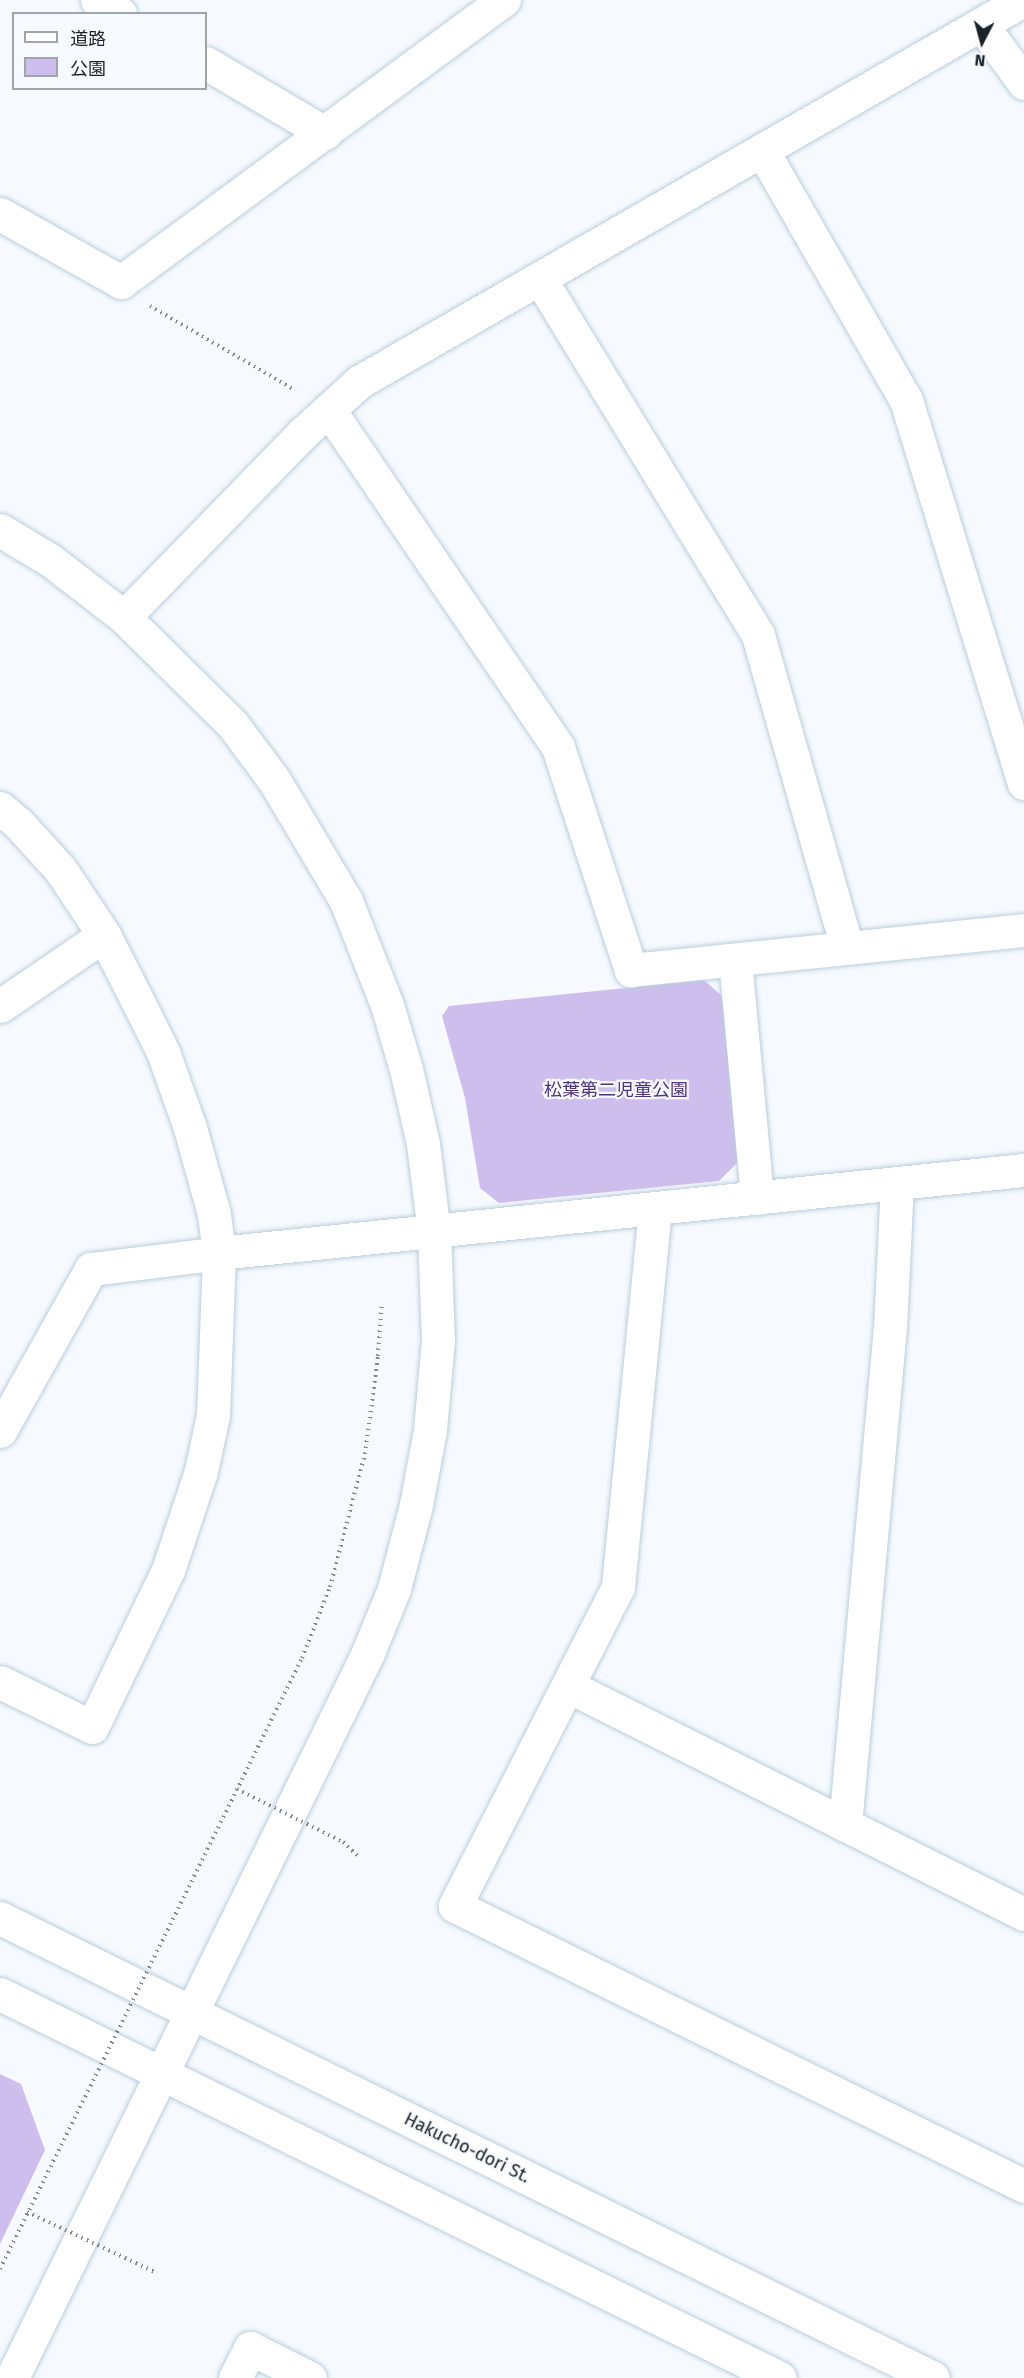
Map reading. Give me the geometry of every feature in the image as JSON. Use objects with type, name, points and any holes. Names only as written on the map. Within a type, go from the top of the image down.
[{"type":"street","points":[[97,0],[117,12]]},
{"type":"street","points":[[0,214],[121,282],[504,0]]},
{"type":"street","points":[[124,617],[303,433],[359,382],[1023,0]]},
{"type":"street","points":[[981,24],[1024,83]]},
{"type":"street","points":[[207,64],[325,132]]},
{"type":"street","points":[[762,150],[906,400],[1024,783]]},
{"type":"street","points":[[540,279],[758,634],[847,948]]},
{"type":"street","points":[[329,410],[558,747],[631,970],[1024,930]]},
{"type":"street","points":[[0,530],[50,560],[124,617],[233,724],[274,780],[346,901],[387,1005],[406,1069],[423,1144],[434,1232],[438,1340],[430,1430],[416,1505],[394,1589],[341,1712],[12,2378]]},
{"type":"street","points":[[0,808],[18,823],[60,869],[104,935],[163,1052],[190,1128],[214,1214],[219,1253],[213,1415],[201,1471],[168,1570],[92,1726],[0,1683]]},
{"type":"street","points":[[0,1006],[104,935]]},
{"type":"street","points":[[735,960],[757,1198]]},
{"type":"street","points":[[0,1431],[91,1269],[219,1253],[1024,1170]]},
{"type":"street","points":[[845,1825],[890,1327],[897,1184]]},
{"type":"street","points":[[655,1209],[618,1587],[455,1906],[1024,2186]]},
{"type":"street","points":[[568,1686],[1024,1914]]},
{"type":"street","name":"Hakucho-dori St.","points":[[0,1918],[933,2378]]},
{"type":"street","points":[[0,1994],[780,2378]]},
{"type":"street","points":[[235,2378],[250,2348],[310,2378]]},
{"type":"path","points":[[121,282],[130,294],[329,410]]},
{"type":"path","points":[[0,2269],[302,1658],[330,1587],[365,1454],[378,1356],[382,1302]]},
{"type":"path","points":[[237,1789],[343,1842],[359,1857]]},
{"type":"path","points":[[27,2212],[157,2273]]},
{"type":"green space","name":"松葉第二児童公園","points":[[704,980],[722,996],[738,1162],[719,1181],[499,1203],[480,1188],[465,1098],[442,1016],[449,1006]]},
{"type":"green space","points":[[0,2074],[21,2084],[45,2150],[0,2244]]}]
